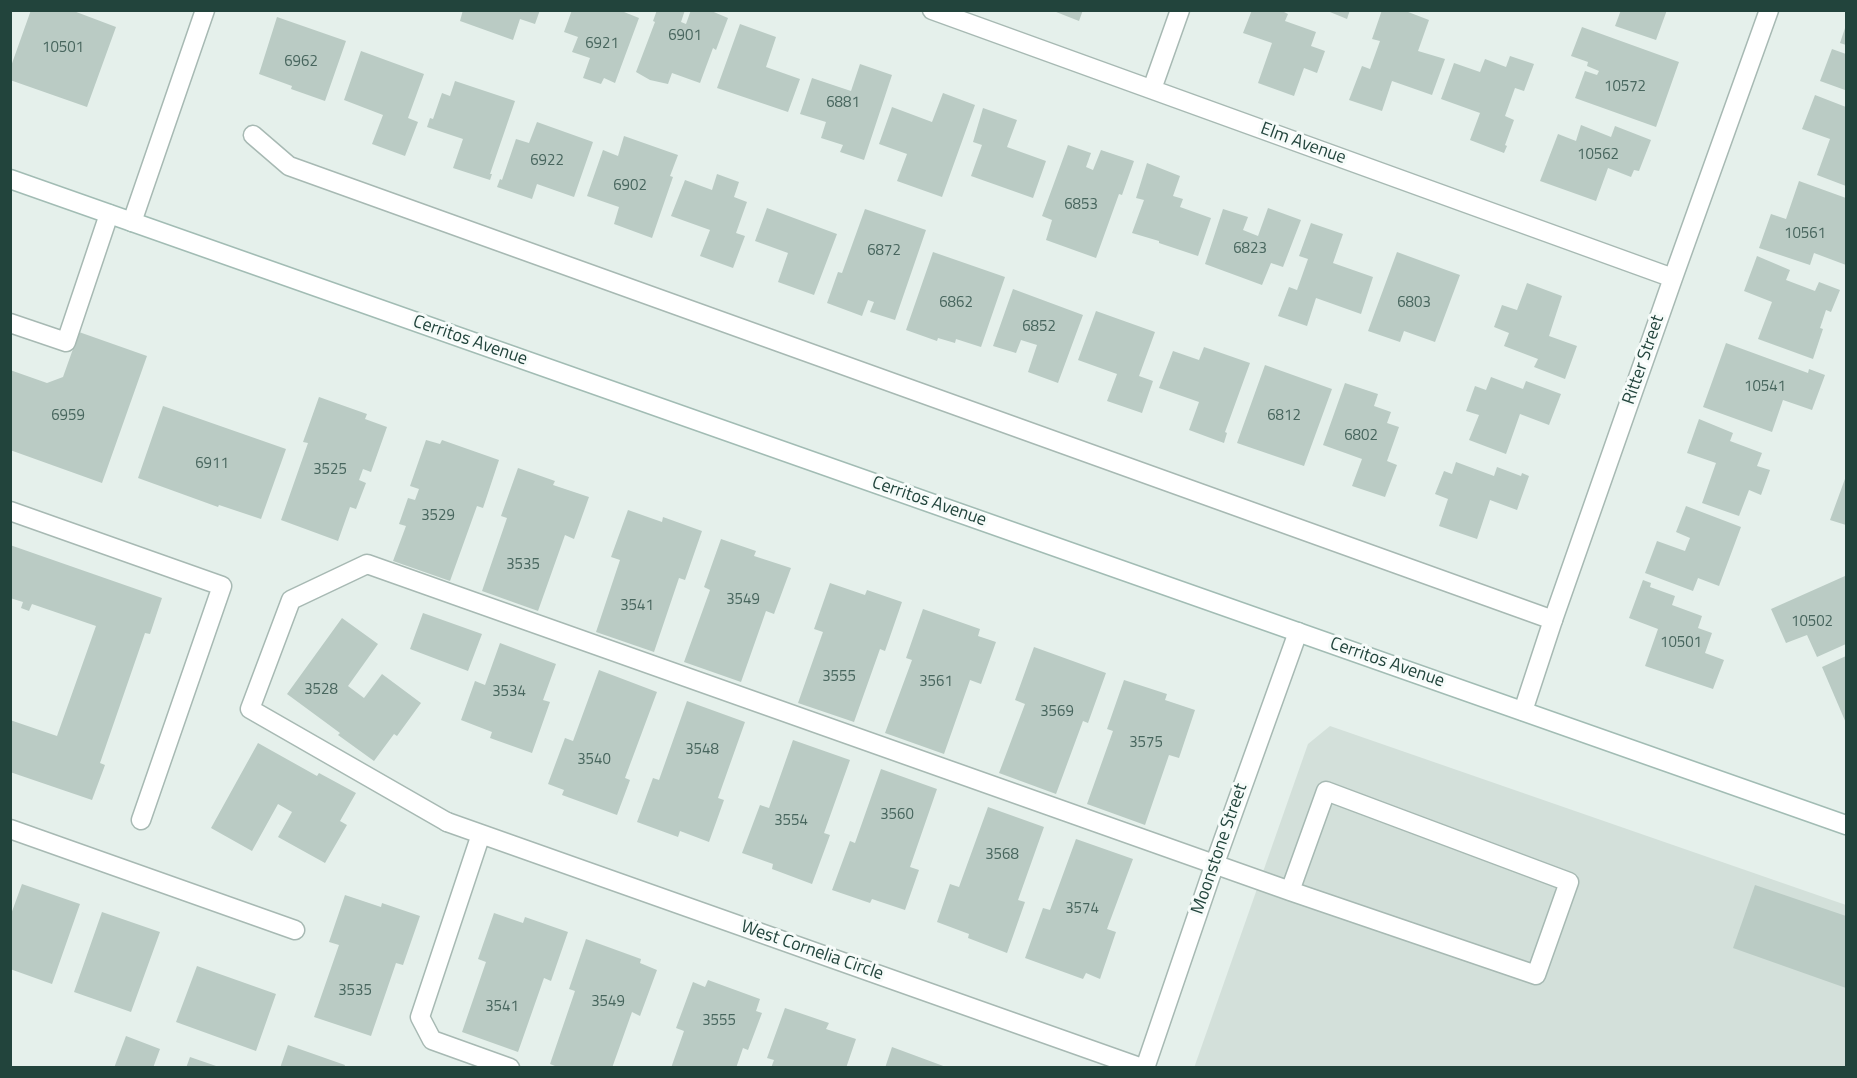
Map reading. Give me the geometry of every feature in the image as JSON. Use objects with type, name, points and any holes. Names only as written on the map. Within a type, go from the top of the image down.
[{"type":"street","points":[[132,222],[205,10]]},
{"type":"street","name":"Elm Avenue","points":[[932,10],[1673,279]]},
{"type":"street","points":[[1152,89],[1180,10]]},
{"type":"street","name":"Ritter Street","points":[[1523,711],[1553,620],[1769,10]]},
{"type":"street","points":[[253,135],[289,166],[1553,620]]},
{"type":"street","name":"Cerritos Avenue","points":[[10,179],[1846,825]]},
{"type":"street","points":[[10,323],[66,342],[109,214]]},
{"type":"street","points":[[10,511],[222,586],[141,820]]},
{"type":"street","name":"West Cornelia Circle","points":[[1143,1068],[447,822],[250,709],[291,600],[367,564],[1215,863]]},
{"type":"street","name":"Moonstone Street","points":[[1143,1068],[1298,632]]},
{"type":"street","points":[[1215,863],[1290,891],[1536,975],[1569,882],[1326,791],[1290,891]]},
{"type":"street","points":[[10,829],[295,930]]},
{"type":"street","points":[[482,834],[420,1017],[432,1040],[510,1068]]},
{"type":"shaded area","points":[[1330,726],[1846,905],[1846,1067],[1194,1068],[1308,744]]},
{"type":"building","points":[[31,10],[71,10],[116,27],[87,107],[10,80],[10,69]]},
{"type":"building","points":[[463,10],[540,10],[535,24],[520,19],[513,40],[460,21]]},
{"type":"building","points":[[572,10],[619,10],[639,18],[615,83],[604,78],[601,84],[583,78],[590,58],[572,52],[578,37],[564,32]]},
{"type":"building","points":[[657,10],[685,10],[681,22],[686,24],[691,10],[709,10],[728,18],[716,50],[713,48],[700,83],[672,73],[668,84],[650,80],[636,72],[655,22],[653,21]]},
{"type":"building","points":[[1051,10],[1083,10],[1079,21]]},
{"type":"building","points":[[1252,10],[1280,10],[1288,14],[1285,21],[1316,32],[1311,46],[1325,51],[1317,73],[1304,68],[1294,96],[1258,83],[1272,43],[1243,33]]},
{"type":"building","points":[[1325,10],[1350,10],[1347,19]]},
{"type":"building","points":[[1382,10],[1403,10],[1429,20],[1418,51],[1445,59],[1432,95],[1392,81],[1382,111],[1349,100],[1362,66],[1370,69],[1380,41],[1372,39]]},
{"type":"building","points":[[1621,10],[1667,10],[1656,40],[1615,26]]},
{"type":"building","points":[[277,17],[346,41],[325,101],[259,74]]},
{"type":"building","points":[[740,24],[776,37],[766,67],[800,79],[788,112],[717,88]]},
{"type":"building","points":[[1846,25],[1846,45],[1840,43]]},
{"type":"building","points":[[1582,27],[1679,62],[1656,127],[1575,98],[1585,71],[1597,75],[1599,71],[1587,66],[1588,62],[1571,56]]},
{"type":"building","points":[[1832,49],[1846,54],[1845,90],[1820,81]]},
{"type":"building","points":[[361,51],[424,74],[408,118],[418,122],[405,156],[372,144],[383,115],[344,100]]},
{"type":"building","points":[[1510,56],[1534,64],[1524,91],[1515,88],[1505,116],[1514,120],[1504,153],[1470,140],[1480,113],[1441,99],[1454,63],[1480,72],[1485,59],[1506,67]]},
{"type":"building","points":[[860,64],[892,75],[864,160],[840,152],[843,145],[821,138],[826,122],[800,114],[812,78],[851,91]]},
{"type":"building","points":[[455,81],[515,101],[490,174],[492,174],[490,180],[453,168],[463,139],[427,127],[430,118],[433,119],[442,93],[450,96]]},
{"type":"building","points":[[943,93],[975,105],[942,197],[897,181],[907,154],[879,144],[892,107],[932,122]]},
{"type":"building","points":[[1815,95],[1846,107],[1846,186],[1817,175],[1830,139],[1802,129]]},
{"type":"building","points":[[983,108],[1017,120],[1007,147],[1046,161],[1033,198],[971,176],[982,145],[973,142]]},
{"type":"building","points":[[537,122],[593,142],[574,197],[537,184],[532,199],[497,187],[500,179],[502,180],[516,139],[529,143]]},
{"type":"building","points":[[1581,125],[1611,137],[1615,126],[1651,140],[1639,171],[1634,170],[1631,177],[1608,168],[1596,201],[1540,181],[1558,134],[1576,141]]},
{"type":"building","points":[[624,136],[678,155],[670,176],[673,177],[652,238],[614,224],[619,207],[587,196],[603,150],[618,156]]},
{"type":"building","points":[[1068,145],[1091,153],[1086,167],[1093,170],[1101,150],[1134,161],[1122,195],[1119,194],[1096,258],[1046,240],[1052,220],[1042,216]]},
{"type":"building","points":[[1147,163],[1180,176],[1173,196],[1183,199],[1180,207],[1211,218],[1198,256],[1132,233],[1144,200],[1136,198]]},
{"type":"building","points":[[717,174],[739,182],[734,197],[747,202],[736,233],[745,236],[733,268],[700,256],[710,230],[671,216],[685,180],[712,190]]},
{"type":"building","points":[[1799,181],[1846,198],[1846,265],[1814,253],[1810,265],[1759,248],[1771,214],[1786,219]]},
{"type":"building","points":[[767,208],[837,234],[814,295],[778,282],[788,253],[755,241]]},
{"type":"building","points":[[1268,208],[1301,220],[1283,267],[1271,263],[1262,285],[1205,264],[1223,209],[1248,217],[1243,230],[1258,236]]},
{"type":"building","points":[[865,209],[926,230],[895,320],[870,312],[874,302],[868,300],[862,316],[827,303],[838,272],[842,273]]},
{"type":"building","points":[[1311,223],[1343,234],[1333,263],[1373,277],[1361,314],[1316,298],[1307,326],[1278,316],[1289,287],[1297,290],[1308,259],[1299,256]]},
{"type":"building","points":[[933,252],[1005,277],[981,347],[956,339],[955,343],[938,338],[937,341],[906,330]]},
{"type":"building","points":[[1397,252],[1460,275],[1435,342],[1404,331],[1400,342],[1368,331]]},
{"type":"building","points":[[1757,256],[1790,270],[1786,280],[1815,291],[1819,282],[1840,290],[1831,312],[1826,310],[1820,328],[1823,329],[1813,359],[1758,339],[1772,302],[1744,291]]},
{"type":"building","points":[[1527,283],[1562,296],[1549,336],[1577,346],[1565,379],[1534,367],[1538,359],[1504,346],[1509,333],[1494,327],[1502,305],[1517,310]]},
{"type":"building","points":[[1013,289],[1083,315],[1058,383],[1028,372],[1037,345],[1021,340],[1016,353],[993,346]]},
{"type":"building","points":[[1096,311],[1155,332],[1139,376],[1153,381],[1142,413],[1107,401],[1117,374],[1078,360]]},
{"type":"building","points":[[79,332],[147,356],[102,483],[10,450],[10,370],[47,383],[63,377]]},
{"type":"building","points":[[1726,343],[1808,373],[1809,369],[1825,375],[1812,410],[1783,400],[1772,432],[1703,407]]},
{"type":"building","points":[[1204,347],[1250,363],[1225,432],[1227,433],[1224,443],[1189,430],[1199,402],[1159,388],[1173,351],[1199,360]]},
{"type":"building","points":[[1265,365],[1332,389],[1304,466],[1237,443]]},
{"type":"building","points":[[1491,377],[1523,389],[1526,381],[1561,394],[1549,425],[1520,414],[1506,454],[1469,440],[1479,415],[1466,411],[1475,386],[1486,390]]},
{"type":"building","points":[[1345,383],[1378,394],[1374,406],[1391,412],[1387,423],[1399,427],[1387,461],[1397,465],[1385,497],[1352,486],[1362,459],[1323,445]]},
{"type":"building","points":[[319,397],[367,414],[365,419],[387,427],[371,472],[363,469],[359,480],[366,483],[356,509],[350,507],[338,541],[281,520],[308,443],[303,442]]},
{"type":"building","points":[[163,406],[286,449],[261,519],[219,505],[218,507],[138,478]]},
{"type":"building","points":[[1699,419],[1733,433],[1730,441],[1762,453],[1757,466],[1770,470],[1761,495],[1749,490],[1739,516],[1702,503],[1716,463],[1687,453]]},
{"type":"building","points":[[426,440],[440,444],[442,440],[499,460],[483,508],[477,506],[450,581],[393,561],[406,526],[399,524],[408,498],[415,500],[419,489],[410,486]]},
{"type":"building","points":[[1456,462],[1494,476],[1497,467],[1521,476],[1522,473],[1529,476],[1517,510],[1490,500],[1477,539],[1439,526],[1448,499],[1435,494],[1444,471],[1452,474]]},
{"type":"building","points":[[518,468],[555,481],[553,485],[589,497],[574,539],[565,535],[538,611],[482,591],[507,518],[501,516]]},
{"type":"building","points":[[1846,476],[1846,525],[1830,520]]},
{"type":"building","points":[[1686,506],[1741,527],[1719,586],[1698,578],[1693,591],[1645,573],[1657,541],[1685,551],[1690,538],[1676,532]]},
{"type":"building","points":[[628,510],[662,522],[663,517],[702,531],[685,580],[679,578],[654,652],[596,632],[620,560],[611,557]]},
{"type":"building","points":[[721,539],[756,551],[754,556],[791,568],[774,614],[766,611],[741,682],[684,662],[710,590],[704,587]]},
{"type":"building","points":[[10,545],[162,598],[150,634],[145,633],[100,763],[105,765],[92,800],[10,772],[10,720],[57,736],[96,626],[32,604],[29,611],[21,608],[23,602],[10,598]]},
{"type":"building","points":[[1845,576],[1846,644],[1817,657],[1807,635],[1786,643],[1771,609]]},
{"type":"building","points":[[1643,580],[1651,583],[1650,587],[1675,596],[1672,605],[1702,616],[1698,628],[1712,633],[1705,653],[1724,660],[1713,689],[1645,666],[1658,629],[1629,618]]},
{"type":"building","points":[[830,583],[865,595],[867,590],[902,602],[885,651],[880,649],[854,722],[798,703],[823,632],[814,629]]},
{"type":"building","points":[[923,609],[980,629],[978,636],[996,642],[981,684],[970,680],[944,754],[885,733],[912,660],[906,658]]},
{"type":"building","points":[[423,613],[482,634],[468,671],[410,649]]},
{"type":"building","points":[[342,618],[378,644],[348,686],[364,698],[382,674],[421,703],[397,736],[394,734],[374,761],[287,694]]},
{"type":"building","points":[[500,643],[556,664],[543,700],[550,702],[532,753],[490,738],[492,732],[461,720],[475,681],[485,685]]},
{"type":"building","points":[[1034,647],[1106,673],[1088,723],[1083,721],[1056,794],[999,773],[1025,704],[1015,700]]},
{"type":"building","points":[[1846,656],[1846,723],[1822,667]]},
{"type":"building","points":[[599,670],[657,692],[625,778],[630,780],[617,815],[562,795],[564,790],[548,784],[565,738],[573,741]]},
{"type":"building","points":[[1124,680],[1167,694],[1165,700],[1195,710],[1179,758],[1169,755],[1145,825],[1087,804],[1113,731],[1107,729]]},
{"type":"building","points":[[687,701],[745,722],[718,798],[724,800],[709,842],[680,831],[678,837],[637,822],[653,778],[659,780]]},
{"type":"building","points":[[793,740],[850,760],[824,833],[830,835],[812,884],[772,869],[773,864],[742,853],[760,805],[769,808]]},
{"type":"building","points":[[258,743],[317,776],[319,773],[356,793],[340,821],[347,825],[325,863],[278,837],[292,812],[278,804],[252,851],[211,828]]},
{"type":"building","points":[[881,769],[937,789],[910,867],[919,870],[905,910],[872,899],[870,903],[832,890],[850,841],[855,843]]},
{"type":"building","points":[[988,807],[1044,827],[1018,900],[1025,902],[1007,953],[968,938],[969,934],[937,922],[950,884],[959,887]]},
{"type":"building","points":[[1076,839],[1133,859],[1107,929],[1116,932],[1100,979],[1086,973],[1083,979],[1025,958],[1043,908],[1050,910]]},
{"type":"building","points":[[22,884],[80,904],[52,984],[10,969],[10,917]]},
{"type":"building","points":[[1755,885],[1846,916],[1846,988],[1733,948]]},
{"type":"building","points":[[345,895],[381,907],[382,903],[420,916],[403,965],[396,963],[371,1036],[314,1017],[339,945],[329,942]]},
{"type":"building","points":[[102,912],[160,932],[131,1012],[74,992]]},
{"type":"building","points":[[494,913],[523,923],[525,917],[568,932],[551,981],[544,978],[518,1052],[462,1032],[486,962],[478,959]]},
{"type":"building","points":[[586,939],[641,959],[640,963],[657,970],[640,1016],[632,1012],[612,1068],[560,1068],[550,1064],[575,991],[569,989]]},
{"type":"building","points":[[197,966],[276,994],[256,1051],[176,1022]]},
{"type":"building","points":[[708,980],[760,999],[756,1011],[762,1013],[748,1050],[743,1048],[736,1068],[671,1068],[684,1031],[676,1028],[693,982],[705,987]]},
{"type":"building","points":[[785,1008],[829,1023],[826,1029],[856,1039],[846,1068],[771,1068],[774,1060],[767,1058]]},
{"type":"building","points":[[126,1036],[160,1049],[153,1068],[114,1068]]},
{"type":"building","points":[[288,1045],[345,1065],[344,1068],[280,1068]]},
{"type":"building","points":[[892,1047],[946,1067],[946,1068],[885,1068]]},
{"type":"building","points":[[190,1057],[219,1067],[219,1068],[186,1068]]}]
